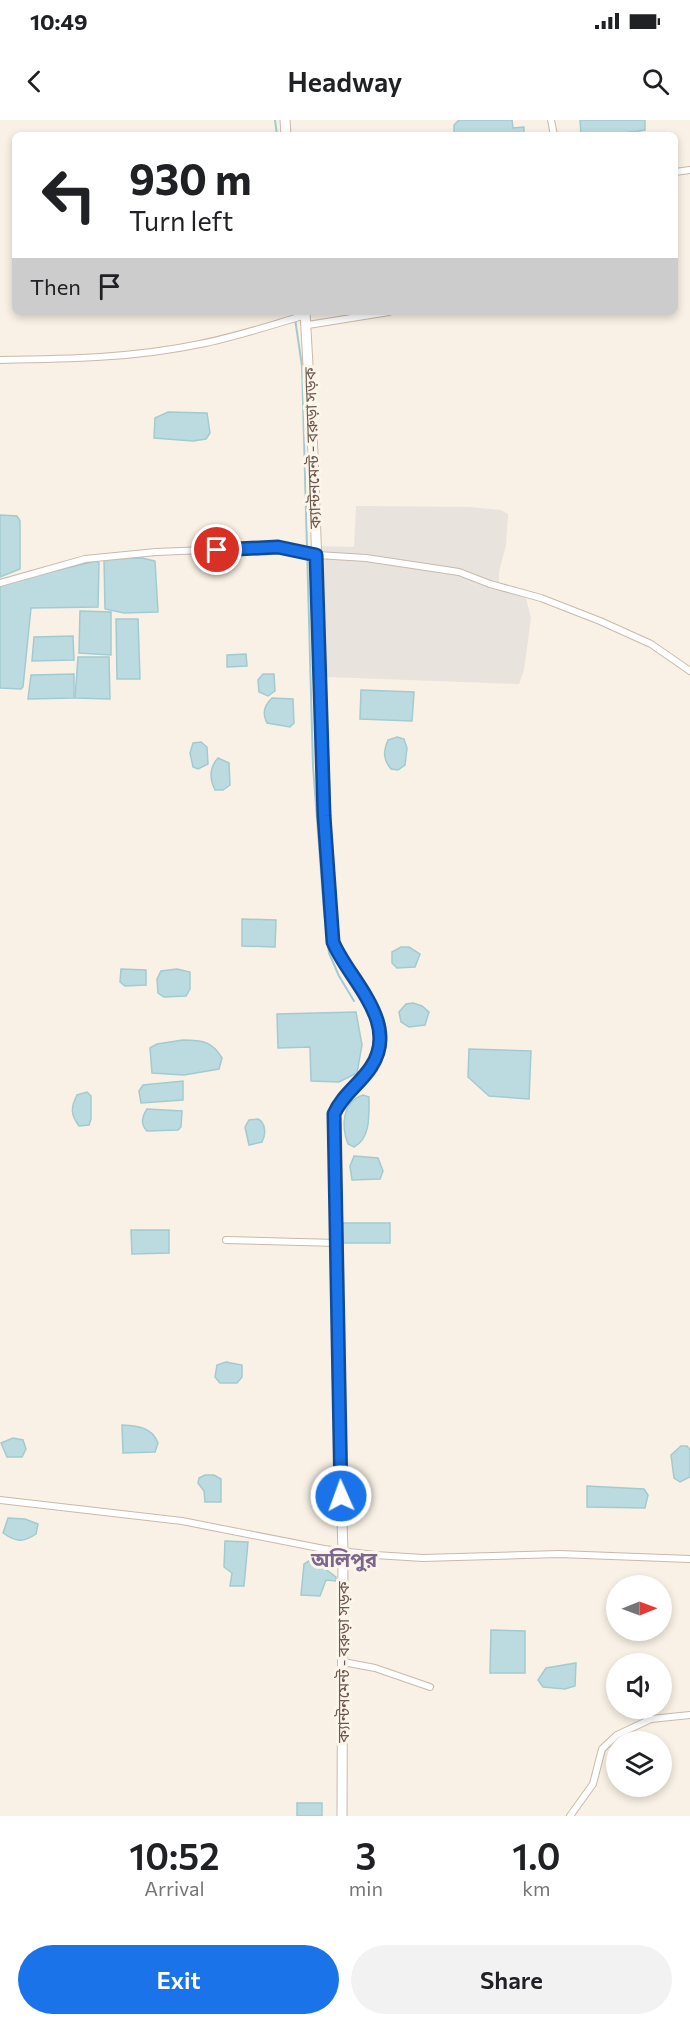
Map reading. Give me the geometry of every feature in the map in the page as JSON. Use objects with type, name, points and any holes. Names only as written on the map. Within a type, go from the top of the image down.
[{"type":"main road","name":"ক্যান্টনমেন্ট - বরুড়া সড়ক","points":[[306,317],[324,816],[333,942],[340,958],[362,987],[376,1015],[379,1043],[372,1065],[338,1104],[334,1114],[337,1368],[343,1551],[342,1816]]},
{"type":"street","points":[[0,360],[116,357],[211,342],[290,319],[339,315]]},
{"type":"street","points":[[0,583],[103,556],[278,547],[316,555],[366,558],[459,572],[600,621],[651,644],[690,671]]},
{"type":"street","points":[[226,1240],[337,1243]]},
{"type":"street","points":[[0,1500],[182,1521],[343,1551],[423,1558],[510,1553],[690,1559]]},
{"type":"street","points":[[343,1662],[375,1668],[430,1687]]},
{"type":"street","points":[[570,1816],[593,1784],[602,1749],[617,1735],[651,1719],[690,1715]]},
{"type":"shaded area","points":[[356,506],[470,507],[501,510],[508,514],[506,545],[499,572],[499,590],[526,598],[531,618],[524,670],[519,684],[327,677],[320,597],[319,546],[354,547]]},
{"type":"water","points":[[459,120],[512,120],[513,128],[524,127],[524,132],[454,132],[454,125]]},
{"type":"water","points":[[580,120],[645,120],[645,130],[581,132]]},
{"type":"water","points":[[168,412],[207,413],[210,433],[206,439],[193,441],[154,438],[155,418]]},
{"type":"water","points":[[0,515],[17,516],[20,521],[20,569],[0,577]]},
{"type":"water","points":[[142,558],[155,561],[158,612],[124,613],[105,609],[104,559]]},
{"type":"water","points":[[96,561],[99,563],[98,607],[31,608],[23,687],[21,689],[0,688],[0,584]]},
{"type":"water","points":[[80,611],[111,612],[111,655],[79,653]]},
{"type":"water","points":[[116,619],[138,619],[140,679],[117,679]]},
{"type":"water","points":[[73,636],[74,660],[32,661],[34,637]]},
{"type":"water","points":[[246,654],[247,666],[227,667],[227,655]]},
{"type":"water","points":[[78,657],[109,657],[110,699],[75,698]]},
{"type":"water","points":[[74,674],[74,698],[28,699],[31,675]]},
{"type":"water","points":[[263,674],[274,674],[275,691],[268,696],[259,692],[258,680]]},
{"type":"water","points":[[361,690],[414,692],[412,721],[360,719]]},
{"type":"water","points":[[272,698],[293,699],[294,723],[290,727],[267,723],[265,710]]},
{"type":"water","points":[[397,737],[404,739],[407,748],[405,765],[398,770],[391,769],[386,762],[385,755],[388,740]]},
{"type":"water","points":[[201,742],[207,747],[208,764],[198,769],[193,767],[190,753],[193,743]]},
{"type":"water","points":[[218,758],[229,763],[230,785],[223,790],[215,790],[211,777],[213,766]]},
{"type":"water","points":[[242,919],[276,920],[275,947],[242,946]]},
{"type":"water","points":[[401,947],[409,947],[420,954],[415,967],[397,968],[392,963],[392,952]]},
{"type":"water","points":[[121,969],[146,970],[146,985],[125,986],[120,982]]},
{"type":"water","points":[[177,969],[190,972],[190,989],[186,996],[164,997],[158,993],[157,979],[161,971]]},
{"type":"water","points":[[413,1003],[429,1012],[425,1025],[409,1027],[401,1022],[399,1012],[406,1004]]},
{"type":"water","points":[[356,1012],[362,1045],[357,1073],[339,1082],[311,1081],[310,1047],[278,1048],[277,1014]]},
{"type":"water","points":[[183,1040],[201,1041],[214,1048],[222,1058],[219,1069],[184,1075],[152,1073],[150,1048],[157,1044]]},
{"type":"water","points":[[469,1049],[531,1051],[529,1099],[489,1096],[468,1077]]},
{"type":"water","points":[[183,1081],[183,1100],[141,1103],[139,1091],[143,1085]]},
{"type":"water","points":[[87,1092],[91,1096],[91,1119],[89,1125],[79,1126],[74,1118],[73,1107],[77,1095]]},
{"type":"water","points":[[363,1095],[369,1097],[368,1125],[364,1138],[354,1147],[348,1144],[344,1130],[345,1115],[351,1103]]},
{"type":"water","points":[[147,1109],[182,1111],[181,1127],[178,1130],[147,1131],[142,1120]]},
{"type":"water","points":[[258,1119],[264,1126],[265,1133],[262,1142],[249,1145],[245,1127],[249,1120]]},
{"type":"water","points":[[354,1156],[378,1158],[383,1171],[380,1179],[352,1180],[350,1166]]},
{"type":"water","points":[[343,1223],[390,1223],[390,1243],[343,1243]]},
{"type":"water","points":[[131,1230],[169,1230],[169,1253],[132,1254]]},
{"type":"water","points":[[226,1362],[242,1365],[242,1377],[237,1383],[220,1383],[215,1377],[217,1365]]},
{"type":"water","points":[[122,1425],[139,1427],[152,1434],[158,1443],[155,1452],[123,1453]]},
{"type":"water","points":[[13,1438],[23,1440],[26,1449],[22,1457],[7,1457],[1,1443]]},
{"type":"water","points":[[681,1446],[687,1446],[690,1450],[690,1477],[680,1482],[674,1478],[671,1455]]},
{"type":"water","points":[[214,1475],[221,1479],[221,1502],[205,1502],[204,1491],[198,1483],[199,1478]]},
{"type":"water","points":[[587,1486],[644,1489],[648,1495],[645,1508],[587,1507]]},
{"type":"water","points":[[8,1518],[25,1519],[38,1524],[36,1534],[23,1540],[16,1540],[8,1536],[3,1533]]},
{"type":"water","points":[[225,1541],[248,1542],[244,1586],[230,1586],[232,1573],[224,1567]]},
{"type":"water","points":[[312,1559],[336,1577],[336,1581],[326,1580],[320,1596],[301,1595],[304,1564]]},
{"type":"water","points":[[491,1630],[525,1631],[525,1673],[490,1673]]},
{"type":"water","points":[[576,1663],[575,1686],[565,1689],[543,1687],[538,1680],[546,1668]]},
{"type":"water","points":[[297,1803],[322,1803],[322,1816],[297,1816]]},
{"type":"waterway","points":[[275,120],[277,132]]},
{"type":"waterway","points":[[294,315],[302,366],[313,766],[324,912],[329,953],[354,1001]]},
{"type":"district","name":"অলিপুর","points":[[344,1560]]},
{"type":"route","points":[[217,550],[278,547],[301,554],[316,555],[324,816],[333,942],[340,958],[362,987],[376,1015],[379,1043],[372,1065],[338,1104],[334,1114],[341,1496]]}]
